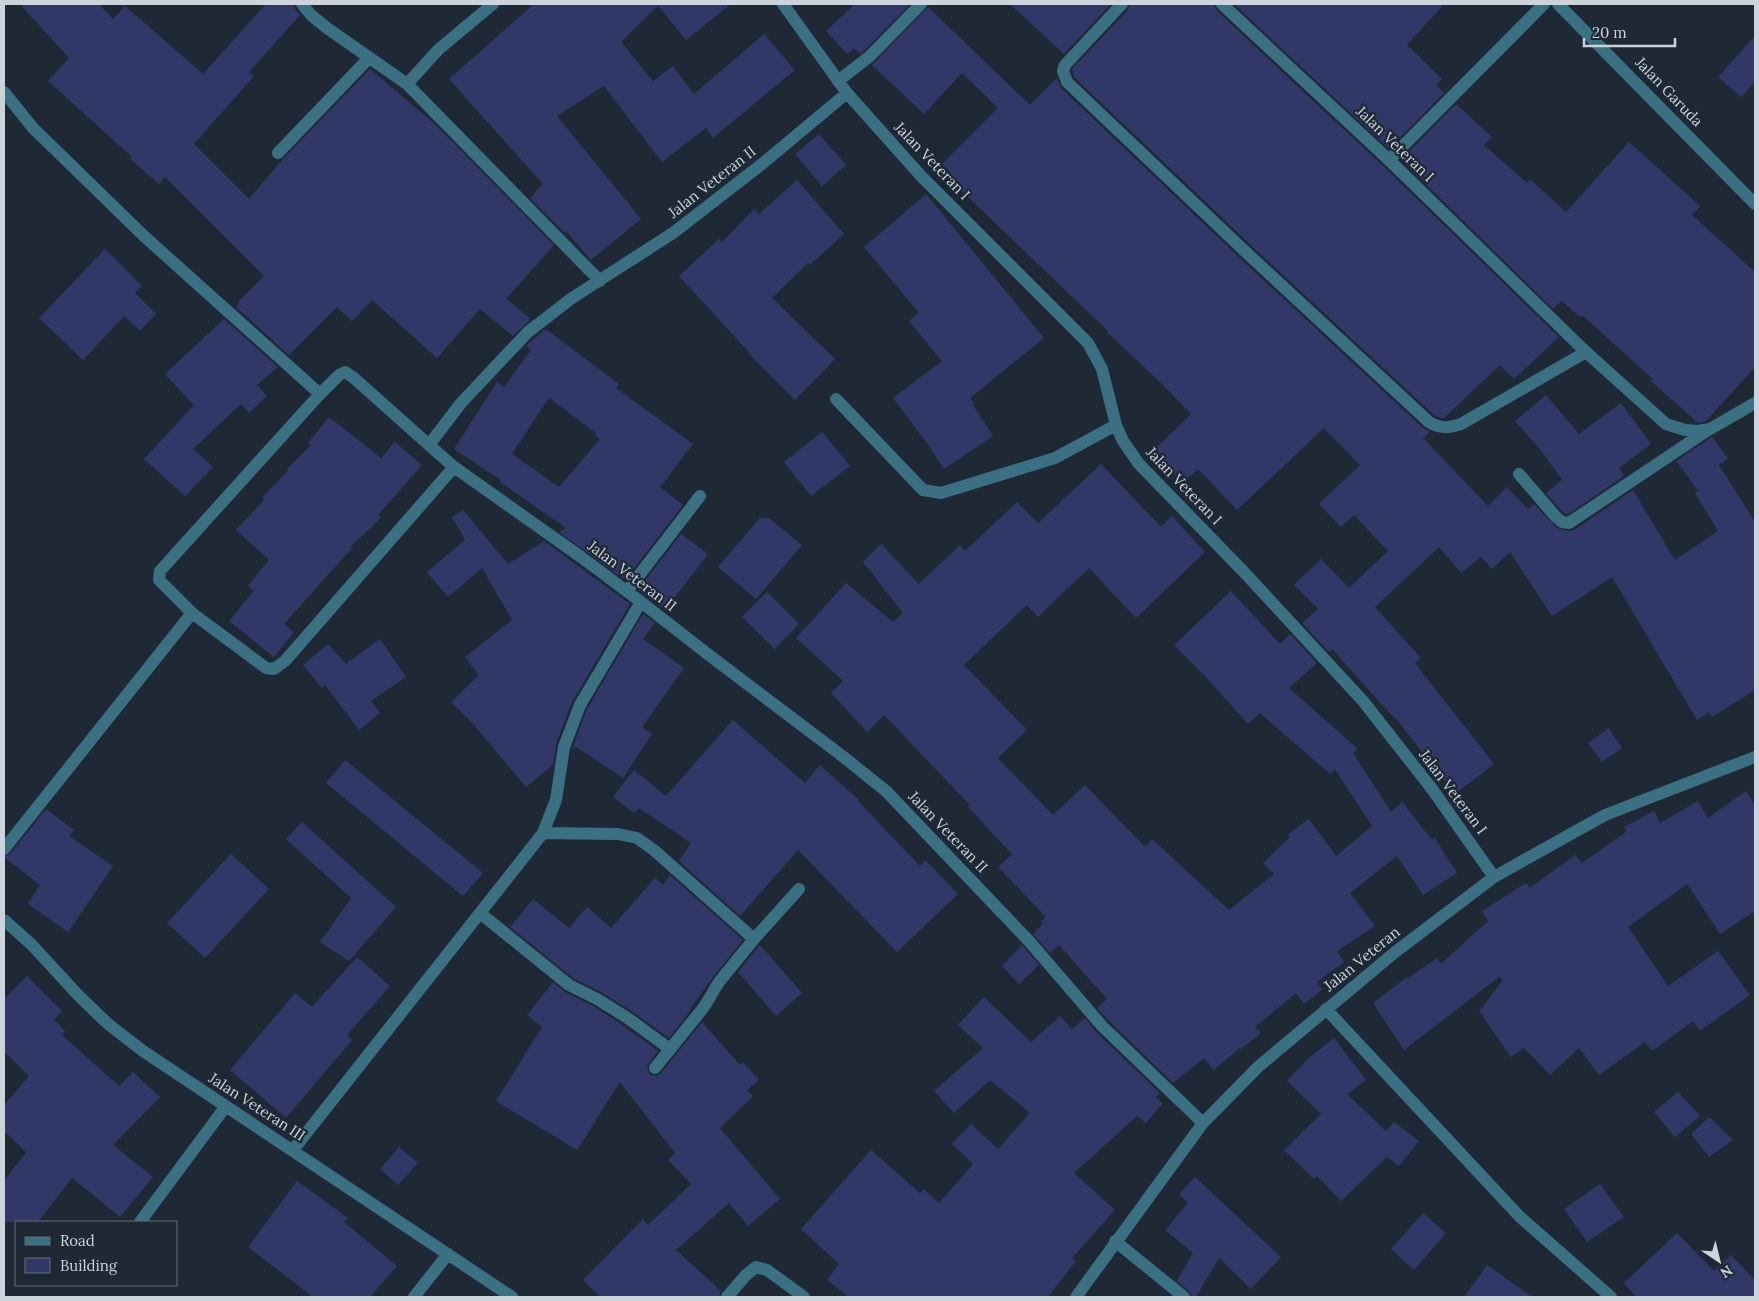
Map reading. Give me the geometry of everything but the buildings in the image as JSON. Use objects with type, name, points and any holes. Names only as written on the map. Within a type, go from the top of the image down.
[{"type":"street","points":[[302,4],[311,15],[407,84],[600,280]]},
{"type":"street","points":[[407,84],[439,49],[493,4]]},
{"type":"street","name":"Jalan Veteran I","points":[[782,4],[847,93],[921,176],[1088,343],[1102,369],[1116,425],[1123,441],[1138,464],[1243,571],[1363,701],[1432,789],[1494,876]]},
{"type":"street","points":[[838,81],[870,56],[921,4]]},
{"type":"street","points":[[1122,4],[1065,65],[1063,71],[1067,82],[1250,256],[1429,422],[1443,428],[1461,424],[1586,352]]},
{"type":"street","name":"Jalan Veteran I","points":[[1222,4],[1390,160],[1586,352],[1666,424],[1685,430],[1710,429],[1755,404]]},
{"type":"street","points":[[1390,160],[1544,4]]},
{"type":"street","name":"Jalan Garuda","points":[[1558,4],[1755,204]]},
{"type":"street","points":[[278,153],[369,58]]},
{"type":"street","points":[[4,92],[33,128],[145,237],[320,394]]},
{"type":"street","name":"Jalan Veteran II","points":[[847,93],[762,164],[673,233],[572,298],[528,332],[461,402],[428,445],[454,467],[627,591],[841,754],[886,791],[1029,941],[1102,1026],[1202,1123]]},
{"type":"street","points":[[428,445],[354,378],[345,372],[339,375],[160,572],[159,576],[162,584],[192,613],[266,668],[278,668],[454,467]]},
{"type":"street","points":[[836,399],[923,490],[941,493],[1055,458],[1116,425]]},
{"type":"street","points":[[1519,474],[1556,517],[1562,522],[1570,523],[1710,429]]},
{"type":"street","points":[[627,591],[700,496]]},
{"type":"street","points":[[293,1150],[543,834],[556,800],[564,747],[580,704],[641,602]]},
{"type":"street","points":[[4,849],[192,613]]},
{"type":"street","name":"Jalan Veteran","points":[[1076,1297],[1202,1123],[1258,1067],[1394,953],[1494,876],[1605,815],[1755,757]]},
{"type":"street","points":[[543,834],[618,834],[637,838],[655,851],[754,939]]},
{"type":"street","points":[[656,1068],[704,1007],[719,982],[754,939],[799,889]]},
{"type":"street","points":[[480,913],[569,986],[597,999],[626,1017],[670,1049]]},
{"type":"street","name":"Jalan Veteran III","points":[[4,920],[31,944],[78,995],[108,1024],[143,1051],[512,1297]]},
{"type":"street","points":[[1326,1009],[1520,1217],[1611,1297]]},
{"type":"street","points":[[141,1221],[226,1106]]},
{"type":"street","points":[[1115,1241],[1184,1297]]},
{"type":"street","points":[[414,1297],[448,1254]]},
{"type":"street","points":[[727,1297],[746,1275],[756,1268],[767,1270],[804,1297]]}]
